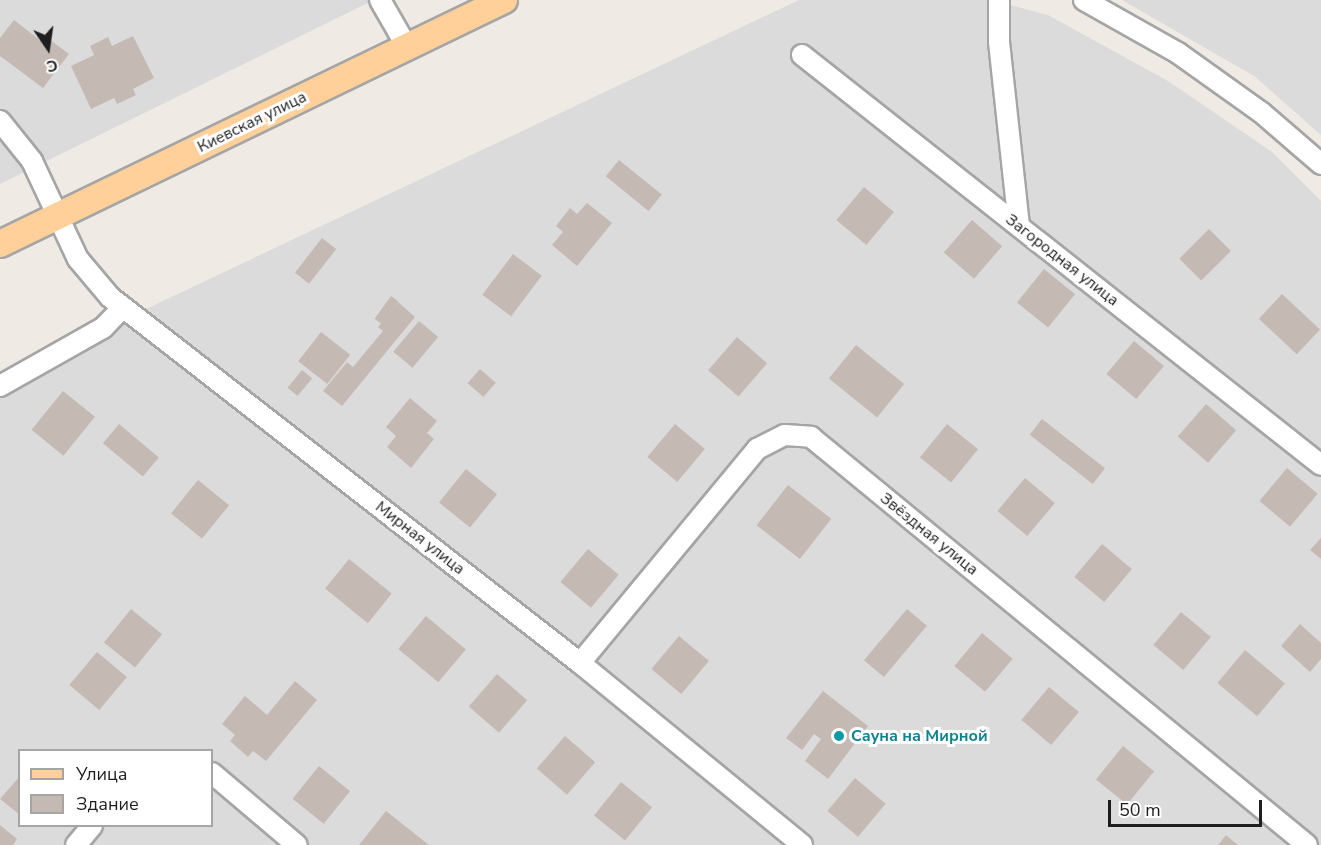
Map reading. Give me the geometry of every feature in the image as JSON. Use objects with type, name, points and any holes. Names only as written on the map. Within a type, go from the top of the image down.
[{"type":"main road","name":"Киевская улица","points":[[0,244],[504,0]]},
{"type":"street","points":[[380,0],[407,47]]},
{"type":"street","points":[[999,0],[1004,104],[1019,226]]},
{"type":"street","points":[[1084,0],[1178,53],[1262,113],[1321,164]]},
{"type":"street","name":"Загородная улица","points":[[802,55],[1319,462]]},
{"type":"street","name":"Мирная улица","points":[[0,121],[32,161],[92,280],[123,307],[580,663],[802,845]]},
{"type":"street","points":[[0,386],[103,328],[123,307]]},
{"type":"street","name":"Звёздная улица","points":[[580,663],[757,449],[770,439],[785,435],[812,437],[1307,845]]},
{"type":"street","points":[[213,774],[297,845]]},
{"type":"street","points":[[76,845],[90,827]]},
{"type":"shaded area","points":[[0,0],[374,0],[0,184]]},
{"type":"shaded area","points":[[799,0],[992,0],[1048,15],[1168,81],[1272,152],[1321,201],[1321,845],[0,845],[0,378]]},
{"type":"shaded area","points":[[1122,0],[1321,0],[1321,135],[1254,76]]},
{"type":"building","points":[[14,20],[41,41],[45,36],[69,54],[43,88],[0,56],[0,38]]},
{"type":"building","points":[[133,36],[154,78],[133,89],[136,95],[117,104],[114,98],[91,109],[71,66],[94,55],[90,46],[108,37],[112,46]]},
{"type":"building","points":[[619,160],[662,195],[649,211],[606,176]]},
{"type":"building","points":[[864,187],[894,212],[866,245],[836,220]]},
{"type":"building","points":[[587,203],[612,223],[577,266],[552,245],[563,232],[556,226],[570,208],[577,214]]},
{"type":"building","points":[[972,220],[1002,246],[974,279],[944,252]]},
{"type":"building","points":[[1209,229],[1231,251],[1201,281],[1179,259]]},
{"type":"building","points":[[322,238],[336,249],[309,284],[295,273]]},
{"type":"building","points":[[513,254],[542,276],[511,316],[482,295]]},
{"type":"building","points":[[1044,269],[1075,294],[1048,328],[1017,302]]},
{"type":"building","points":[[1282,294],[1320,329],[1297,354],[1259,319]]},
{"type":"building","points":[[391,296],[398,301],[382,324],[375,319]]},
{"type":"building","points":[[398,302],[415,317],[342,406],[323,391],[347,362],[353,367],[383,331],[378,327]]},
{"type":"building","points":[[419,321],[438,337],[412,368],[393,352]]},
{"type":"building","points":[[321,332],[350,355],[327,384],[298,361]]},
{"type":"building","points":[[737,337],[767,363],[738,396],[708,370]]},
{"type":"building","points":[[1134,341],[1164,366],[1136,399],[1106,374]]},
{"type":"building","points":[[856,345],[904,384],[877,417],[829,378]]},
{"type":"building","points":[[480,369],[496,383],[483,397],[468,383]]},
{"type":"building","points":[[302,370],[312,378],[298,396],[288,388]]},
{"type":"building","points":[[63,391],[95,417],[63,456],[32,430]]},
{"type":"building","points":[[410,398],[437,421],[427,433],[434,439],[411,468],[387,447],[396,436],[386,427]]},
{"type":"building","points":[[1206,404],[1236,430],[1208,463],[1178,436]]},
{"type":"building","points":[[1042,419],[1105,468],[1093,484],[1030,435]]},
{"type":"building","points":[[119,424],[159,457],[143,477],[103,443]]},
{"type":"building","points":[[675,424],[705,449],[677,482],[647,457]]},
{"type":"building","points":[[947,424],[978,449],[951,483],[920,457]]},
{"type":"building","points":[[1287,468],[1318,494],[1290,527],[1259,501]]},
{"type":"building","points":[[466,469],[497,494],[470,528],[439,502]]},
{"type":"building","points":[[1025,478],[1055,503],[1027,536],[997,511]]},
{"type":"building","points":[[198,480],[229,505],[202,539],[171,513]]},
{"type":"building","points":[[788,485],[831,519],[800,559],[757,525]]},
{"type":"building","points":[[1321,538],[1321,559],[1310,550]]},
{"type":"building","points":[[1102,544],[1132,569],[1104,602],[1074,577]]},
{"type":"building","points":[[588,549],[619,575],[591,608],[560,582]]},
{"type":"building","points":[[349,559],[392,594],[368,623],[325,589]]},
{"type":"building","points":[[131,609],[162,634],[135,668],[104,642]]},
{"type":"building","points":[[907,609],[927,626],[884,677],[864,660]]},
{"type":"building","points":[[1181,612],[1211,637],[1183,670],[1153,645]]},
{"type":"building","points":[[426,616],[466,649],[438,682],[398,649]]},
{"type":"building","points":[[1300,624],[1321,643],[1321,659],[1310,672],[1281,646]]},
{"type":"building","points":[[982,633],[1013,659],[985,692],[954,666]]},
{"type":"building","points":[[679,636],[709,661],[681,694],[651,669]]},
{"type":"building","points":[[1245,650],[1285,683],[1257,716],[1217,683]]},
{"type":"building","points":[[97,652],[127,677],[99,710],[69,685]]},
{"type":"building","points":[[497,674],[527,700],[499,733],[469,706]]},
{"type":"building","points":[[295,681],[317,700],[266,761],[253,751],[248,757],[230,741],[235,735],[222,724],[245,696],[267,715]]},
{"type":"building","points":[[1049,687],[1079,712],[1051,745],[1021,720]]},
{"type":"building","name":"Сауна на Мирной","points":[[823,691],[868,726],[828,779],[805,761],[821,739],[814,734],[802,750],[786,738]]},
{"type":"building","points":[[565,736],[595,762],[567,795],[537,768]]},
{"type":"building","points":[[1123,746],[1154,771],[1127,805],[1096,779]]},
{"type":"building","points":[[319,766],[350,791],[324,824],[293,799]]},
{"type":"building","points":[[18,778],[18,813],[0,799]]},
{"type":"building","points":[[855,778],[886,804],[858,837],[827,811]]},
{"type":"building","points":[[621,782],[652,807],[625,841],[594,815]]},
{"type":"building","points":[[386,811],[429,845],[359,845]]},
{"type":"building","points":[[0,825],[17,839],[13,845],[0,845]]},
{"type":"building","points":[[1226,835],[1238,845],[1218,845]]},
{"type":"place","name":"Сауна на Мирной","points":[[839,736]]}]
